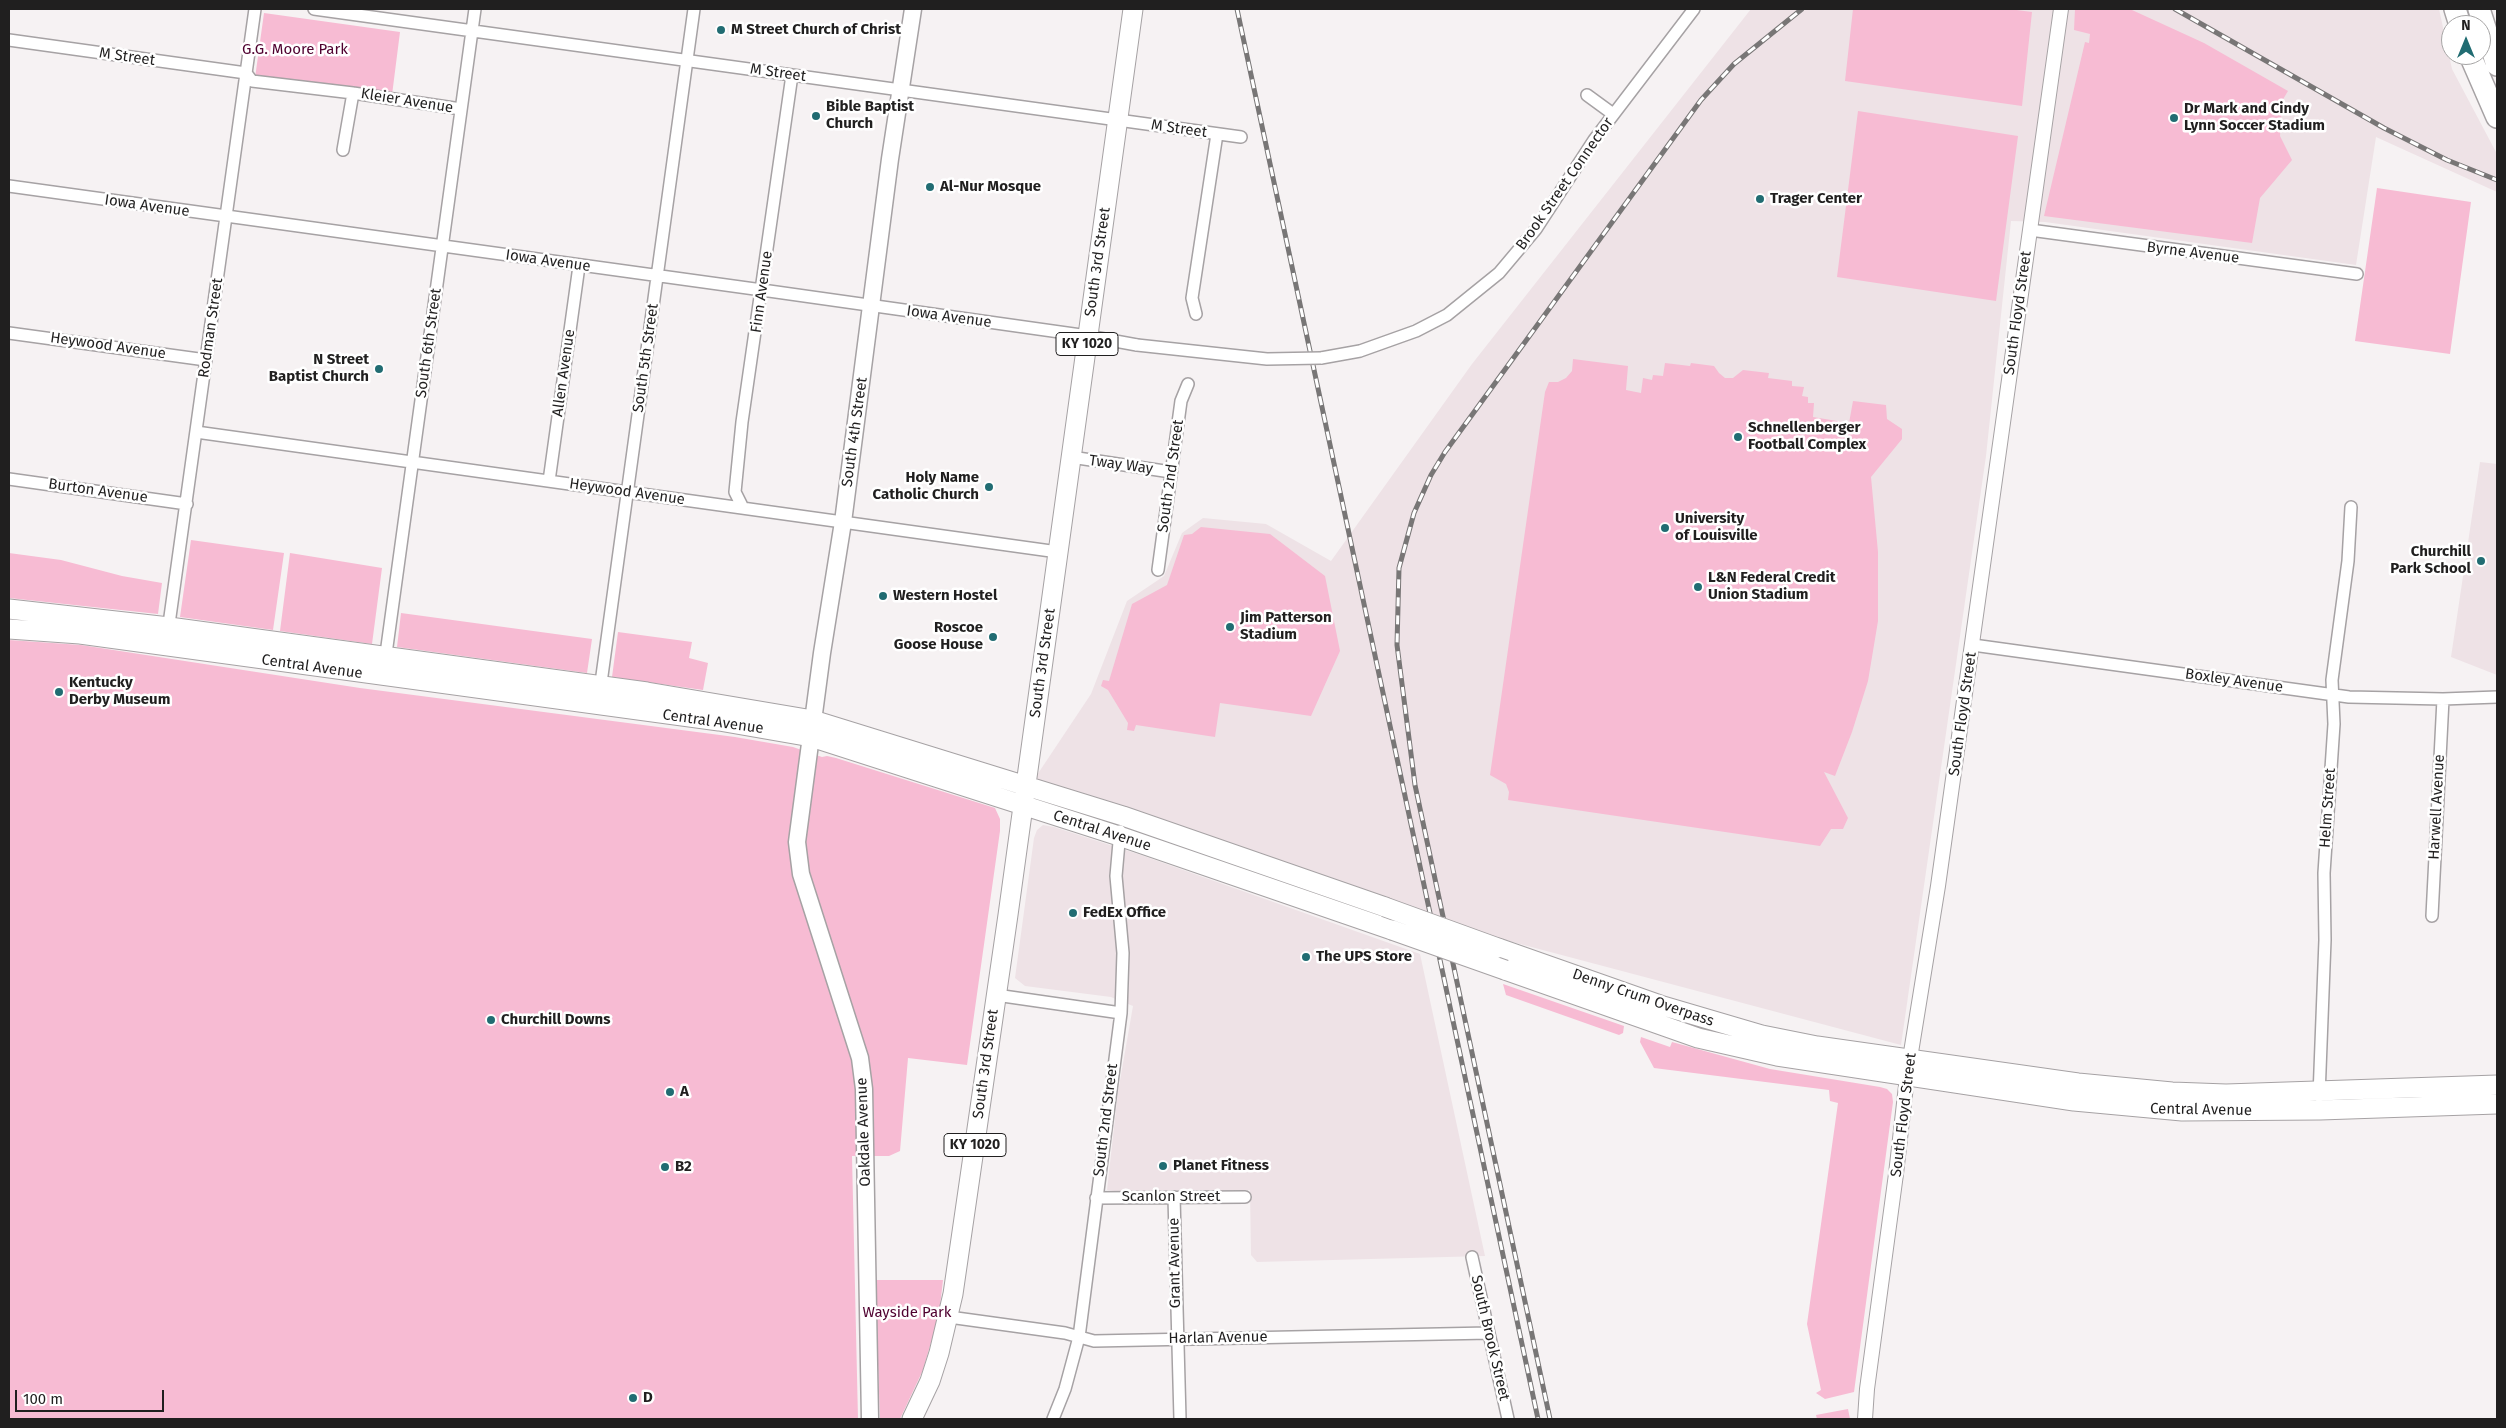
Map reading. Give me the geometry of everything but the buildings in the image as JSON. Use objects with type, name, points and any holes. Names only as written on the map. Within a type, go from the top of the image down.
[{"type":"highway","points":[[2479,9],[2497,65]]},
{"type":"highway","points":[[2474,65],[2494,110]]},
{"type":"main road","name":"South 4th Street","points":[[797,855],[812,729],[843,522],[890,158],[902,91],[913,9]]},
{"type":"main road","name":"South 3rd Street","points":[[948,1317],[1026,785],[1133,9]]},
{"type":"main road","name":"Central Avenue","points":[[9,609],[169,627],[721,703],[1026,785],[1123,816],[1385,907]]},
{"type":"main road","name":"Central Avenue","points":[[9,629],[80,634],[597,706],[727,722],[812,729],[1023,805],[1392,930]]},
{"type":"main road","name":"Oakdale Avenue","points":[[797,855],[801,874],[854,1037],[861,1066],[864,1101],[870,1419]]},
{"type":"main road","name":"Denny Crum Overpass","points":[[1385,907],[1660,1005],[1744,1030],[1908,1068]]},
{"type":"main road","name":"Denny Crum Overpass","points":[[1392,930],[1698,1038],[1778,1056],[1908,1068]]},
{"type":"main road","name":"Central Avenue","points":[[1908,1068],[2126,1107],[2182,1111],[2497,1085]]},
{"type":"main road","name":"Central Avenue","points":[[2319,1101],[2497,1104]]},
{"type":"main road","name":"KY 1020","points":[[912,1419],[930,1381],[948,1317]]},
{"type":"street","name":"Rodman Street","points":[[166,646],[255,9]]},
{"type":"street","name":"M Street","points":[[314,9],[1241,137]]},
{"type":"street","name":"South 6th Street","points":[[383,676],[475,9]]},
{"type":"street","name":"South 5th Street","points":[[597,706],[694,9]]},
{"type":"street","name":"Brook Street Connector","points":[[1088,336],[1137,345],[1285,360],[1321,358],[1368,349],[1401,338],[1447,315],[1499,273],[1536,229],[1581,159],[1613,114],[1694,9]]},
{"type":"street","name":"South Floyd Street","points":[[1866,1419],[1867,1389],[1896,1174],[1908,1068],[1938,886],[1973,645],[2061,9]]},
{"type":"street","name":"M Street","points":[[9,40],[246,73]]},
{"type":"street","name":"Kleier Avenue","points":[[246,73],[252,81],[353,92],[461,109]]},
{"type":"street","name":"Finn Avenue","points":[[743,508],[734,492],[742,422],[792,75]]},
{"type":"street","name":"Kleier Avenue","points":[[343,150],[353,92]]},
{"type":"street","points":[[1587,95],[1613,114]]},
{"type":"street","points":[[1196,314],[1192,298],[1217,134]]},
{"type":"street","name":"Iowa Avenue","points":[[9,186],[1088,336]]},
{"type":"street","name":"Byrne Avenue","points":[[2030,230],[2357,274]]},
{"type":"street","name":"Allen Avenue","points":[[549,480],[579,266]]},
{"type":"street","name":"Heywood Avenue","points":[[9,332],[206,360]]},
{"type":"street","name":"South 2nd Street","points":[[1158,570],[1181,401],[1188,384]]},
{"type":"street","name":"Heywood Avenue","points":[[196,432],[1058,552]]},
{"type":"street","name":"Tway Way","points":[[1071,457],[1171,472]]},
{"type":"street","name":"Burton Avenue","points":[[9,479],[187,504]]},
{"type":"street","name":"Helm Street","points":[[2319,1101],[2325,940],[2324,873],[2334,724],[2333,694],[2335,658],[2348,561],[2351,507]]},
{"type":"street","name":"Boxley Avenue","points":[[1973,645],[2363,698],[2443,699],[2497,697]]},
{"type":"street","name":"Harwell Avenue","points":[[2432,916],[2443,699]]},
{"type":"street","name":"South 2nd Street","points":[[1053,1419],[1079,1337],[1121,1013],[1123,952],[1116,876],[1119,836],[1123,816]]},
{"type":"street","points":[[996,995],[1121,1013]]},
{"type":"street","name":"Grant Avenue","points":[[1174,1196],[1180,1419]]},
{"type":"street","name":"Scanlon Street","points":[[1096,1198],[1245,1196]]},
{"type":"street","name":"South Brook Street","points":[[1472,1257],[1508,1419]]},
{"type":"street","name":"Harlan Avenue","points":[[948,1317],[1094,1340],[1489,1333]]},
{"type":"shaded area","name":"University of Louisville","points":[[1751,9],[2439,9],[2441,18],[2441,65],[2451,65],[2497,154],[2497,192],[2376,137],[2356,265],[2045,222],[2011,221],[1986,456],[1901,1045],[1505,940],[1033,781],[1091,694],[1127,601],[1164,576],[1182,533],[1203,518],[1266,524],[1331,561],[1472,364]]},
{"type":"shaded area","name":"Churchill Park School","points":[[2480,462],[2497,464],[2497,675],[2451,657]]},
{"type":"shaded area","points":[[1043,825],[1141,855],[1420,954],[1485,1256],[1257,1262],[1251,1255],[1250,1190],[1121,1192],[1107,1190],[1118,1092],[1133,1006],[1111,997],[1025,986],[1015,978],[1034,838],[1037,830]]},
{"type":"green space","points":[[1853,9],[2009,9],[2032,12],[2022,106],[1845,81]]},
{"type":"green space","name":"Dr Mark and Cindy Lynn Soccer Stadium","points":[[2075,9],[2132,10],[2204,43],[2288,91],[2282,101],[2280,136],[2292,160],[2260,198],[2252,243],[2044,216],[2085,42],[2089,43],[2090,34],[2074,30]]},
{"type":"green space","name":"G.G. Moore Park","points":[[264,13],[400,32],[392,95],[255,78]]},
{"type":"green space","points":[[1858,111],[2018,136],[1996,301],[1837,277]]},
{"type":"green space","points":[[2377,188],[2471,202],[2450,354],[2355,341]]},
{"type":"green space","name":"L&N Federal Credit Union Stadium","points":[[1573,359],[1628,366],[1626,390],[1641,393],[1643,378],[1652,380],[1653,375],[1663,376],[1665,363],[1690,366],[1691,363],[1714,366],[1725,378],[1733,378],[1743,370],[1769,373],[1768,378],[1792,381],[1792,386],[1804,387],[1802,396],[1808,397],[1808,403],[1814,403],[1813,417],[1849,423],[1853,401],[1886,405],[1887,419],[1902,429],[1902,439],[1871,477],[1878,552],[1878,621],[1868,681],[1852,732],[1835,776],[1824,772],[1848,818],[1843,829],[1831,829],[1820,846],[1508,800],[1509,792],[1506,784],[1490,775],[1545,392],[1549,382],[1558,382],[1566,378],[1572,371]]},
{"type":"green space","name":"Jim Patterson Stadium","points":[[1201,527],[1270,534],[1325,576],[1340,651],[1311,716],[1220,703],[1215,737],[1136,725],[1134,731],[1127,730],[1128,723],[1108,690],[1101,686],[1103,680],[1109,681],[1132,604],[1167,585],[1184,535],[1192,534]]},
{"type":"green space","points":[[191,540],[284,553],[273,630],[180,617]]},
{"type":"green space","points":[[9,553],[61,560],[122,576],[162,583],[158,614],[9,598]]},
{"type":"green space","points":[[290,553],[382,568],[372,644],[280,631]]},
{"type":"green space","points":[[401,613],[592,639],[587,673],[397,647]]},
{"type":"green space","points":[[618,632],[692,642],[689,658],[708,663],[703,690],[612,677]]},
{"type":"green space","name":"Churchill Downs","points":[[9,640],[81,645],[360,688],[735,737],[793,747],[822,757],[836,758],[995,808],[1000,819],[1000,831],[967,1065],[908,1058],[900,1151],[889,1156],[852,1156],[858,1419],[9,1419]]},
{"type":"green space","points":[[1503,984],[1624,1026],[1623,1033],[1619,1035],[1506,995]]},
{"type":"green space","points":[[1641,1037],[1670,1047],[1672,1042],[1770,1069],[1880,1087],[1887,1089],[1892,1094],[1893,1102],[1854,1392],[1825,1399],[1816,1393],[1821,1390],[1807,1324],[1838,1103],[1830,1101],[1829,1090],[1654,1068],[1640,1042]]},
{"type":"green space","name":"Wayside Park","points":[[875,1280],[943,1280],[939,1315],[923,1370],[900,1419],[880,1419]]},
{"type":"green space","points":[[1848,1409],[1850,1419],[1817,1419],[1816,1415]]},
{"type":"railway","points":[[1237,9],[1538,1419]]},
{"type":"railway","points":[[1550,1419],[1415,785],[1397,645],[1399,568],[1414,513],[1431,475],[1445,452],[1701,100],[1734,64],[1802,9]]},
{"type":"railway","points":[[2175,9],[2384,128],[2447,160],[2497,180]]},
{"type":"place","name":"M Street Church of Christ","points":[[721,30]]},
{"type":"place","name":"Bible Baptist Church","points":[[816,116]]},
{"type":"place","name":"Dr Mark and Cindy Lynn Soccer Stadium","points":[[2174,118]]},
{"type":"place","name":"Al-Nur Mosque","points":[[930,187]]},
{"type":"place","name":"Trager Center","points":[[1760,199]]},
{"type":"place","name":"N Street Baptist Church","points":[[379,369]]},
{"type":"place","name":"Schnellenberger Football Complex","points":[[1738,437]]},
{"type":"place","name":"Holy Name Catholic Church","points":[[989,487]]},
{"type":"place","name":"University of Louisville","points":[[1665,528]]},
{"type":"place","name":"Churchill Park School","points":[[2481,561]]},
{"type":"place","name":"L&N Federal Credit Union Stadium","points":[[1698,587]]},
{"type":"place","name":"Western Hostel","points":[[883,596]]},
{"type":"place","name":"Jim Patterson Stadium","points":[[1230,627]]},
{"type":"place","name":"Roscoe Goose House","points":[[993,637]]},
{"type":"place","name":"Kentucky Derby Museum","points":[[59,692]]},
{"type":"place","name":"FedEx Office","points":[[1073,913]]},
{"type":"place","name":"The UPS Store","points":[[1306,957]]},
{"type":"place","name":"Churchill Downs","points":[[491,1020]]},
{"type":"place","name":"A","points":[[670,1092]]},
{"type":"place","name":"Planet Fitness","points":[[1163,1166]]},
{"type":"place","name":"B2","points":[[665,1167]]},
{"type":"place","name":"D","points":[[633,1398]]}]
